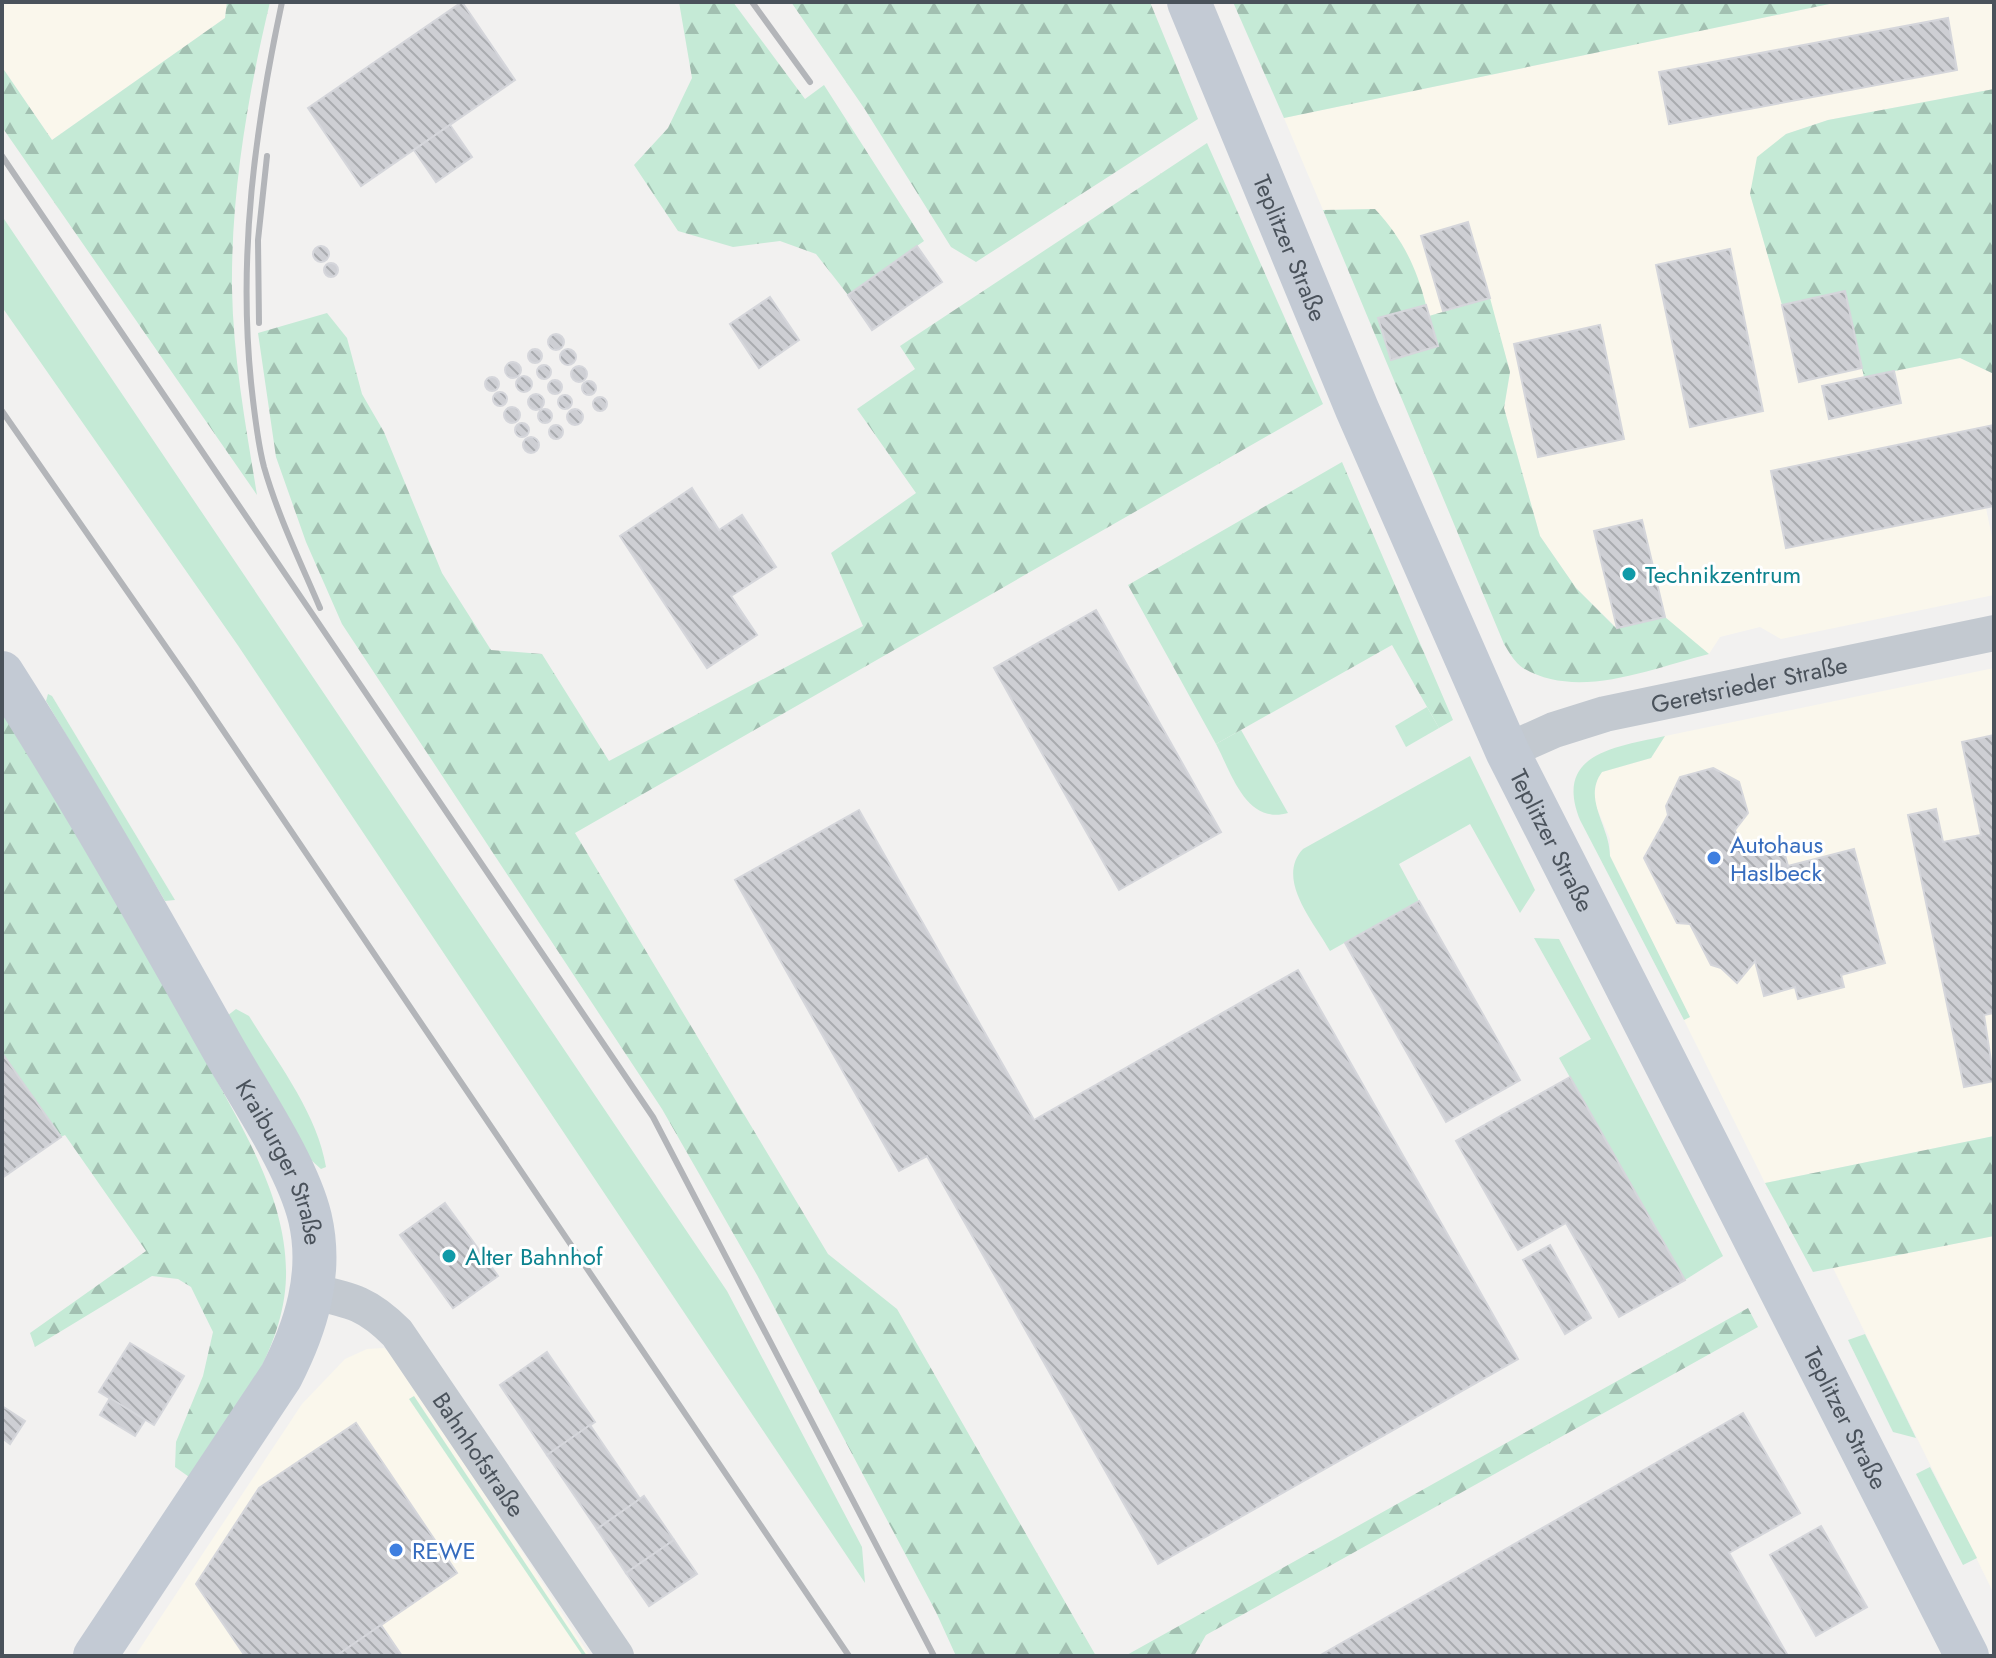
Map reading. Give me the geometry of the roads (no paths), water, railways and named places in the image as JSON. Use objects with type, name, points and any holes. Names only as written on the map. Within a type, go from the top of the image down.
[{"type":"street","name":"Teplitzer Straße","points":[[1189,2],[1357,409],[1507,751],[1967,1656]]},
{"type":"street","name":"Geretsrieder Straße","points":[[1507,751],[1554,730],[1605,714],[1994,633]]},
{"type":"street","name":"Kraiburger Straße","points":[[2,673],[81,797],[286,1164],[309,1216],[313,1292],[299,1339],[281,1376],[95,1656]]},
{"type":"street","name":"Bahnhofstraße","points":[[313,1292],[356,1301],[375,1311],[397,1333],[616,1656]]},
{"type":"railway","points":[[282,2],[264,97],[252,191],[247,334],[264,467],[320,608]]},
{"type":"railway","points":[[752,2],[810,82]]},
{"type":"railway","points":[[2,156],[653,1117],[934,1656]]},
{"type":"railway","points":[[259,323],[258,240],[267,156]]},
{"type":"railway","points":[[2,411],[191,683],[849,1656]]},
{"type":"place","name":"Technikzentrum","points":[[1629,574]]},
{"type":"place","name":"Autohaus Haslbeck","points":[[1714,858]]},
{"type":"place","name":"Alter Bahnhof","points":[[449,1256]]},
{"type":"place","name":"REWE","points":[[396,1550]]}]
